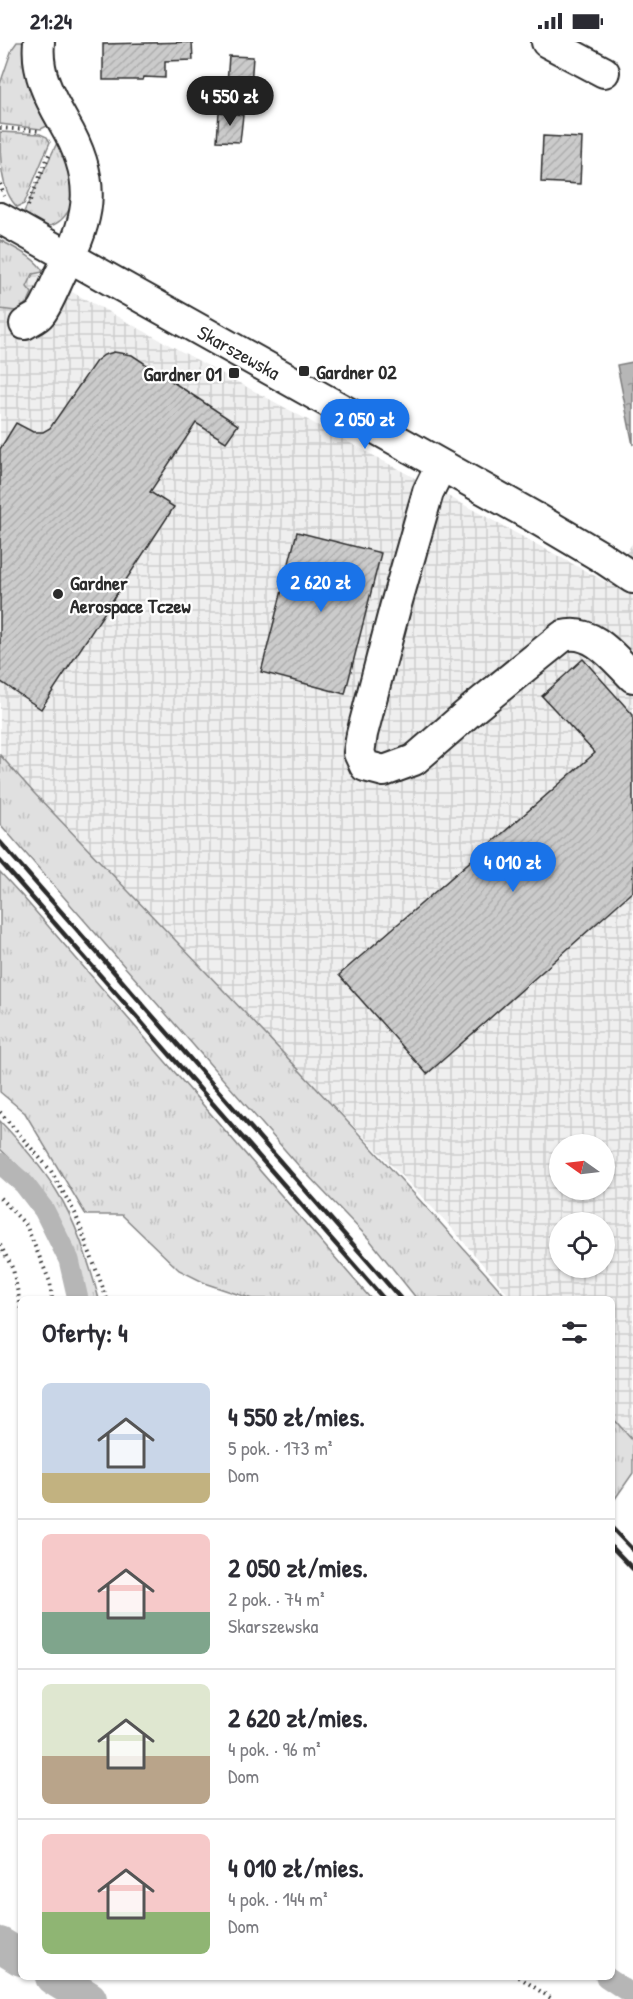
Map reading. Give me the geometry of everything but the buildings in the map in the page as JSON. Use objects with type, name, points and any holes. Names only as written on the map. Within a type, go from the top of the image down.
[{"type":"street","points":[[25,324],[40,314],[79,239],[86,218],[87,186],[78,152],[46,91],[39,67],[39,42]]},
{"type":"street","points":[[547,42],[604,72]]},
{"type":"street","name":"Skarszewska","points":[[11,213],[70,257],[600,556],[633,578]]},
{"type":"street","points":[[441,466],[428,492],[362,734],[359,753],[365,766],[384,771],[414,760],[563,636],[574,633],[600,644],[633,677]]},
{"type":"path","points":[[0,128],[41,130]]},
{"type":"path","points":[[11,213],[28,206],[54,142]]},
{"type":"path","points":[[0,1112],[51,1171],[75,1213],[106,1296]]},
{"type":"path","points":[[0,1198],[26,1225],[50,1282],[52,1296]]},
{"type":"path","points":[[0,1245],[14,1269],[19,1296]]},
{"type":"path","points":[[524,1980],[552,1999]]},
{"type":"shaded area","points":[[0,271],[39,274],[608,583],[633,542],[633,1441],[615,1420],[615,1296],[509,1296],[450,1226],[46,807],[0,755]]},
{"type":"green space","points":[[17,42],[26,42],[49,125],[41,129],[0,124],[0,84],[12,49]]},
{"type":"green space","points":[[0,132],[40,134],[47,137],[50,142],[24,204],[17,207],[11,200],[4,182]]},
{"type":"green space","points":[[60,140],[72,181],[72,202],[68,212],[55,224],[42,226],[34,224],[21,218]]},
{"type":"green space","points":[[0,240],[30,258],[43,272],[33,274],[27,287],[32,293],[28,302],[16,311],[0,309]]},
{"type":"green space","points":[[0,755],[333,1106],[505,1296],[415,1296],[369,1239],[298,1165],[0,824]]},
{"type":"green space","points":[[0,872],[368,1296],[243,1296],[207,1284],[179,1270],[122,1215],[86,1215],[25,1113],[0,1092]]},
{"type":"green space","points":[[0,1121],[37,1163],[63,1202],[81,1243],[98,1296],[87,1296],[57,1219],[41,1194],[0,1149]]},
{"type":"green space","points":[[615,1420],[633,1441],[633,1473],[615,1499]]},
{"type":"water","points":[[633,362],[633,445],[617,365]]},
{"type":"waterway","points":[[0,1163],[24,1184],[44,1210],[69,1260],[77,1296]]},
{"type":"waterway","points":[[0,1945],[18,1956]]},
{"type":"waterway","points":[[58,1980],[89,1999]]},
{"type":"waterway","points":[[610,1980],[633,1995]]},
{"type":"waterway","points":[[65,1999],[72,1989]]},
{"type":"railway","points":[[0,842],[398,1296]]},
{"type":"railway","points":[[0,861],[381,1296]]},
{"type":"railway","points":[[615,1531],[633,1550]]},
{"type":"railway","points":[[615,1550],[633,1569]]},
{"type":"place","name":"Gardner 02","points":[[304,371]]},
{"type":"place","name":"Gardner 01","points":[[234,373]]},
{"type":"place","name":"Gardner Aerospace Tczew","points":[[58,594]]}]
